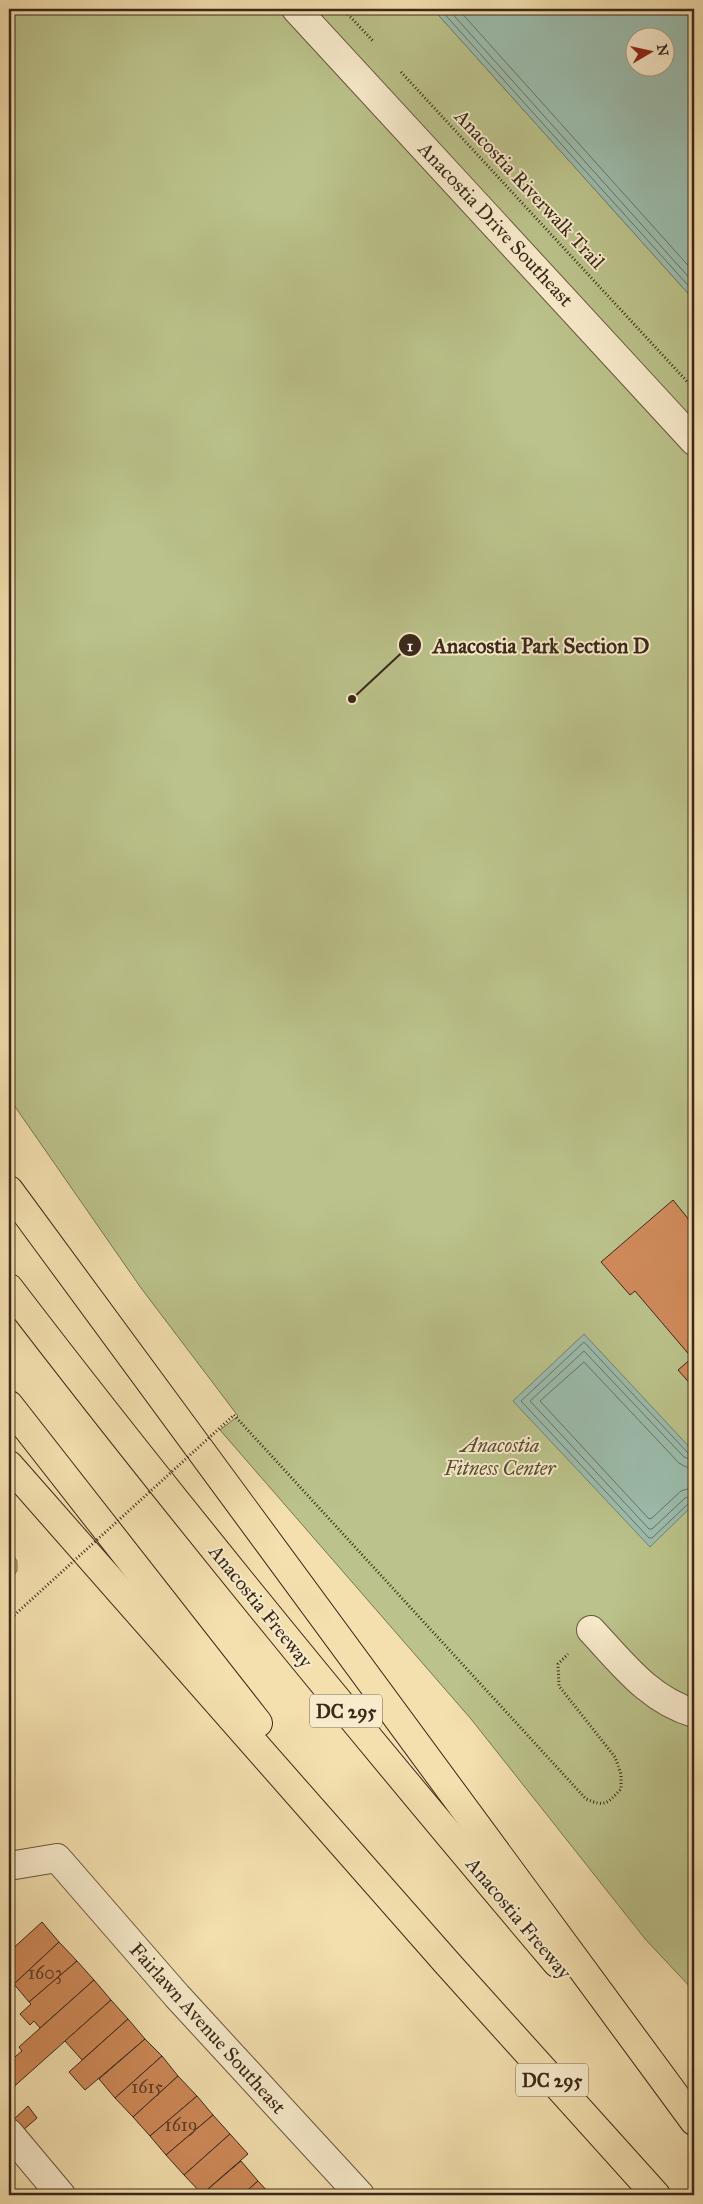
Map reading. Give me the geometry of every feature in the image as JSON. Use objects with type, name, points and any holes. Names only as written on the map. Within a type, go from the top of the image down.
[{"type":"highway","points":[[9,1190],[694,2123]]},
{"type":"highway","name":"Anacostia Freeway","points":[[9,1288],[117,1427],[343,1708],[694,2123]]},
{"type":"highway","points":[[9,1405],[448,1964]]},
{"type":"highway","name":"DC 295","points":[[9,1465],[448,1964],[656,2195]]},
{"type":"street","name":"Anacostia Drive Southeast","points":[[296,9],[694,441]]},
{"type":"street","points":[[591,1630],[648,1690],[671,1705],[694,1713]]},
{"type":"street","name":"Fairlawn Avenue Southeast","points":[[9,1866],[57,1858],[177,1996],[360,2195]]},
{"type":"street","points":[[9,2133],[61,2195]]},
{"type":"path","points":[[343,9],[376,45]]},
{"type":"path","name":"Anacostia Riverwalk Trail","points":[[396,67],[694,389]]},
{"type":"path","points":[[9,1620],[234,1415],[586,1799],[599,1805],[609,1802],[621,1789],[621,1774],[615,1757],[559,1686],[558,1664],[591,1630]]},
{"type":"green space","name":"Anacostia Fitness Center","points":[[9,9],[433,9],[694,300],[694,1991],[646,1940],[471,1719],[220,1430],[238,1416],[141,1288],[9,1098]]},
{"type":"green space","points":[[9,1549],[17,1561],[17,1571],[9,1581]]},
{"type":"water","points":[[433,9],[694,9],[694,300]]},
{"type":"water","points":[[584,1334],[694,1452],[694,1504],[650,1547],[513,1401]]},
{"type":"building","points":[[673,1200],[694,1226],[694,1388],[678,1370],[692,1358],[635,1291],[630,1295],[601,1262]]},
{"type":"building","points":[[42,1922],[59,1942],[14,1984],[9,1979],[9,1952]]},
{"type":"building","points":[[59,1942],[77,1961],[29,2002],[14,1984]]},
{"type":"building","points":[[77,1961],[94,1980],[40,2028],[34,2021],[30,2025],[20,2014],[31,2004],[29,2002]]},
{"type":"building","points":[[94,1980],[111,2000],[9,2091],[9,2062],[22,2051],[19,2047]]},
{"type":"building","points":[[111,2000],[128,2019],[82,2060],[65,2041]]},
{"type":"building","points":[[128,2019],[145,2039],[85,2090],[69,2072]]},
{"type":"building","points":[[145,2039],[162,2056],[115,2098],[99,2079]]},
{"type":"building","points":[[162,2056],[178,2076],[133,2117],[115,2098]]},
{"type":"building","points":[[178,2076],[197,2096],[150,2136],[133,2117]]},
{"type":"building","points":[[197,2096],[213,2115],[166,2155],[150,2136]]},
{"type":"building","points":[[28,2106],[37,2118],[22,2131],[12,2121]]},
{"type":"building","points":[[213,2115],[230,2134],[184,2175],[166,2155]]},
{"type":"building","points":[[230,2134],[248,2154],[202,2194],[184,2175]]},
{"type":"building","points":[[241,2161],[258,2181],[242,2195],[201,2195]]},
{"type":"building","points":[[258,2181],[271,2195],[242,2195]]},
{"type":"place","name":"Anacostia Park Section D","points":[[352,699]]}]
